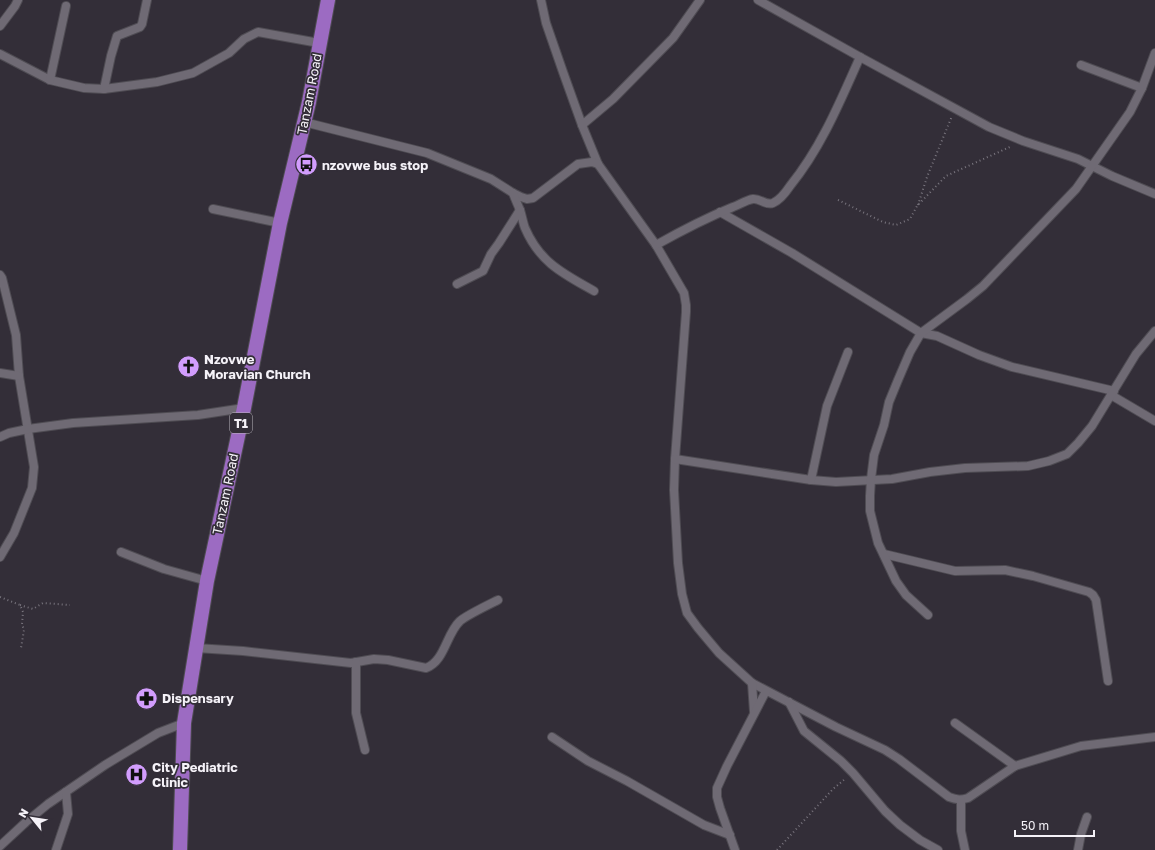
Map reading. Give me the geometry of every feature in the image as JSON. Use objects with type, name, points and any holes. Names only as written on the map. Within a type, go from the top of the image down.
[{"type":"highway","name":"Tanzam Road","points":[[180,850],[184,723],[207,580],[244,408],[280,223],[309,102],[328,0]]},
{"type":"street","points":[[0,26],[18,0]]},
{"type":"street","points":[[104,89],[110,56],[117,36],[140,27],[147,0]]},
{"type":"street","points":[[541,0],[546,23],[582,125],[598,164],[656,245],[684,293],[686,305],[674,490],[678,563],[685,605],[691,620],[731,665],[752,683],[899,758],[949,797],[961,800],[968,798],[1015,766],[1081,746],[1155,736]]},
{"type":"street","points":[[582,125],[613,99],[673,38],[700,0]]},
{"type":"street","points":[[758,0],[860,58],[989,127],[1023,141],[1093,165],[1112,176],[1155,194]]},
{"type":"street","points":[[50,80],[66,6]]},
{"type":"street","points":[[0,54],[50,80],[84,88],[104,89],[157,82],[193,73],[230,53],[244,39],[258,32],[319,43]]},
{"type":"street","points":[[928,616],[906,595],[896,581],[878,543],[870,511],[870,479],[874,455],[884,425],[889,402],[902,368],[921,333],[983,286],[1076,188],[1130,112],[1142,88],[1155,53]]},
{"type":"street","points":[[656,245],[695,223],[720,212],[753,199],[767,204],[773,203],[784,194],[810,159],[860,58]]},
{"type":"street","points":[[1081,65],[1142,88]]},
{"type":"street","points":[[304,122],[427,153],[491,179],[513,193],[527,199],[533,198],[578,164],[592,162],[598,164]]},
{"type":"street","points":[[513,193],[525,228],[543,258],[556,269],[594,291]]},
{"type":"street","points":[[213,209],[280,223]]},
{"type":"street","points":[[457,284],[483,271],[491,254],[520,210]]},
{"type":"street","points":[[720,212],[792,253],[921,333],[937,336],[979,355],[1012,367],[1112,393],[1155,421]]},
{"type":"street","points":[[0,275],[16,335],[19,376],[34,467],[32,488],[14,533],[0,557]]},
{"type":"street","points":[[675,458],[810,480],[836,482],[892,478],[965,468],[1028,466],[1049,461],[1067,454],[1092,426],[1136,354],[1155,331]]},
{"type":"street","points":[[810,480],[827,406],[848,352]]},
{"type":"street","points":[[0,373],[19,376]]},
{"type":"street","points":[[0,437],[9,433],[28,429],[73,423],[198,415],[244,408]]},
{"type":"street","points":[[121,552],[164,569],[207,580]]},
{"type":"street","points":[[884,554],[955,571],[1005,570],[1033,576],[1089,592],[1096,600],[1108,681]]},
{"type":"street","points":[[196,648],[243,651],[351,663],[374,659],[426,668],[432,666],[441,654],[454,627],[461,620],[498,600]]},
{"type":"street","points":[[356,662],[356,713],[364,750]]},
{"type":"street","points":[[752,683],[754,714]]},
{"type":"street","points":[[735,850],[720,808],[717,797],[717,788],[726,766],[766,691]]},
{"type":"street","points":[[789,702],[804,731],[853,773],[885,811],[900,825],[920,840],[938,850]]},
{"type":"street","points":[[0,846],[48,804],[105,765],[158,733],[184,723]]},
{"type":"street","points":[[955,723],[1015,766]]},
{"type":"street","points":[[552,737],[588,761],[627,781],[704,825],[730,834]]},
{"type":"street","points":[[56,850],[68,814],[66,792]]},
{"type":"street","points":[[961,800],[961,831],[965,850]]},
{"type":"street","points":[[1078,850],[1081,834],[1087,817]]},
{"type":"path","points":[[838,200],[883,222],[896,225],[910,219],[917,206],[926,177],[955,109]]},
{"type":"path","points":[[917,206],[946,176],[1023,141]]},
{"type":"path","points":[[0,597],[20,606],[33,609],[43,604],[70,606]]},
{"type":"path","points":[[20,606],[23,612],[22,624],[24,630],[21,648]]},
{"type":"path","points":[[777,850],[833,789],[853,773]]},
{"type":"place","name":"nzovwe bus stop","points":[[306,165]]},
{"type":"place","name":"Nzovwe Moravian Church","points":[[189,366]]},
{"type":"place","name":"Dispensary","points":[[146,698]]},
{"type":"place","name":"City Pediatric Clinic","points":[[136,774]]}]
